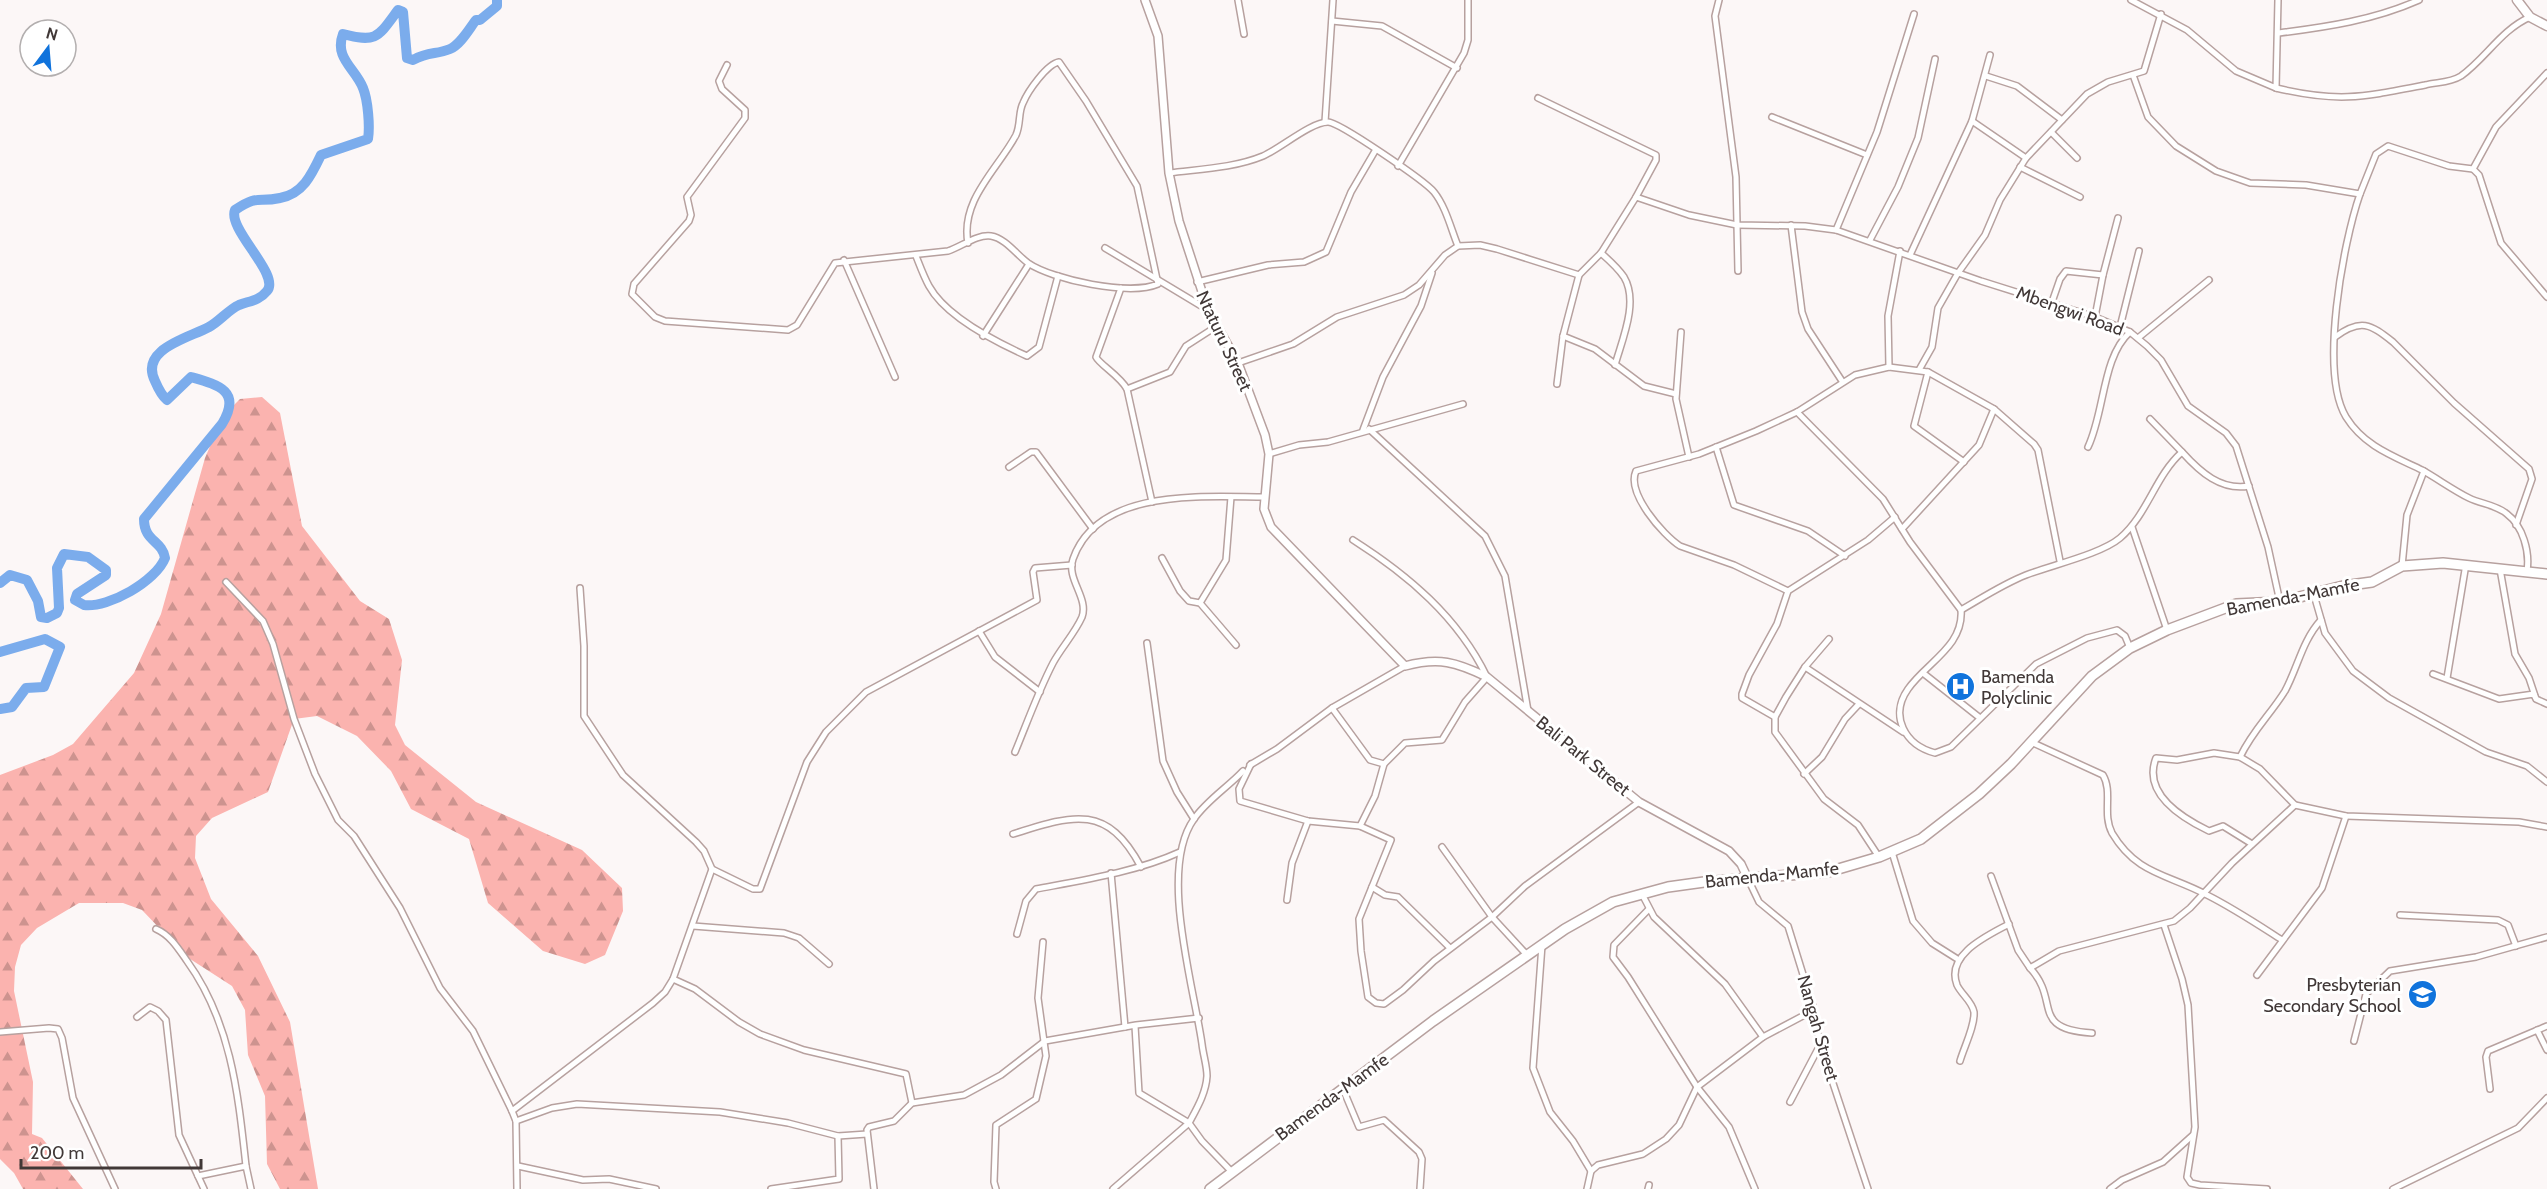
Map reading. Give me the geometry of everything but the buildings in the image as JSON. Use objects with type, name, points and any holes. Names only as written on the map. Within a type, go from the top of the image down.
[{"type":"highway","name":"Bamenda-Mamfe","points":[[1210,1189],[1342,1089],[1586,915],[1613,902],[1704,882],[1828,872],[1879,857],[1921,839],[1979,794],[2092,676],[2130,648],[2167,630],[2236,604],[2280,602],[2343,586],[2372,582],[2402,566],[2466,564],[2547,574]]},
{"type":"main road","points":[[2517,0],[2530,17],[2547,26]]},
{"type":"street","name":"Ntaturu Street","points":[[1145,0],[1158,36],[1169,173],[1197,282],[1208,310],[1238,363],[1269,454],[1265,497],[1266,519],[1271,527],[1405,666]]},
{"type":"street","points":[[1238,0],[1244,34]]},
{"type":"street","points":[[1325,122],[1333,0]]},
{"type":"street","points":[[1398,166],[1457,68],[1468,40],[1468,0]]},
{"type":"street","points":[[1719,0],[1715,16],[1736,169],[1738,271]]},
{"type":"street","points":[[2131,0],[2161,14],[2187,30],[2236,72],[2276,88],[2314,97],[2340,99],[2384,95],[2450,81],[2465,73],[2514,26],[2530,17]]},
{"type":"street","points":[[2276,88],[2278,0]]},
{"type":"street","points":[[2279,33],[2340,25],[2399,9],[2419,0]]},
{"type":"street","points":[[1836,230],[1890,94],[1914,14]]},
{"type":"street","points":[[1919,370],[1932,347],[1938,308],[1958,273],[1985,235],[2000,200],[2026,158],[2079,101],[2097,88],[2145,69],[2161,14]]},
{"type":"street","points":[[1332,21],[1382,26],[1457,68]]},
{"type":"street","points":[[1910,255],[1972,121],[1990,56]]},
{"type":"street","points":[[1870,240],[1898,187],[1918,138],[1935,59]]},
{"type":"street","points":[[727,65],[719,81],[722,89],[745,110],[746,118],[687,197],[691,215],[689,221],[634,284],[632,294],[655,317],[665,321],[788,330],[797,325],[835,263],[844,260],[916,256],[954,249],[968,243],[984,236],[998,238],[1029,264],[1058,276],[1095,286],[1121,288],[1158,284],[1137,186],[1086,101],[1059,62],[1052,64],[1027,96],[1020,112],[1017,132],[975,197],[966,226],[968,243]]},
{"type":"street","points":[[2473,169],[2496,127],[2547,73]]},
{"type":"street","points":[[2133,75],[2148,117],[2176,146],[2216,171],[2250,183],[2306,185],[2360,194]]},
{"type":"street","points":[[1986,76],[2017,86],[2062,120]]},
{"type":"street","points":[[1538,98],[1656,155],[1656,160],[1636,197],[1601,253],[1579,275],[1563,336],[1557,384]]},
{"type":"street","points":[[1772,117],[1867,155]]},
{"type":"street","points":[[1972,121],[2026,158]]},
{"type":"street","points":[[1169,173],[1222,167],[1262,156],[1325,122],[1347,129],[1375,151],[1418,177],[1434,192],[1458,246]]},
{"type":"street","points":[[2051,132],[2077,158]]},
{"type":"street","points":[[2528,571],[2530,556],[2516,525],[2504,511],[2471,499],[2424,471],[2365,442],[2345,416],[2335,387],[2335,337],[2343,252],[2360,194],[2376,154],[2388,146],[2449,166],[2473,169],[2479,174],[2501,243],[2547,297]]},
{"type":"street","points":[[1197,282],[1268,265],[1304,262],[1326,252],[1351,192],[1375,151]]},
{"type":"street","points":[[2020,167],[2080,197]]},
{"type":"street","name":"Mbengwi Road","points":[[1636,197],[1689,215],[1737,225],[1791,225],[1836,230],[1870,240],[1958,273],[2096,317],[2130,332],[2161,360],[2188,406],[2226,433],[2236,446],[2280,602]]},
{"type":"street","points":[[2096,317],[2103,275],[2118,218]]},
{"type":"street","points":[[1791,225],[1802,312],[1808,329],[1842,381]]},
{"type":"street","points":[[1238,363],[1293,344],[1337,317],[1404,295],[1432,271],[1445,255],[1458,246],[1480,245],[1497,249],[1579,275]]},
{"type":"street","points":[[1105,248],[1208,310]]},
{"type":"street","points":[[1889,367],[1888,316],[1900,251]]},
{"type":"street","points":[[2120,327],[2139,251]]},
{"type":"street","points":[[1601,253],[1619,270],[1629,290],[1630,307],[1616,365]]},
{"type":"street","points":[[916,256],[929,287],[938,299],[983,336],[1027,356],[1036,352],[1058,276]]},
{"type":"street","points":[[844,260],[895,376]]},
{"type":"street","points":[[983,336],[1029,264]]},
{"type":"street","points":[[1366,429],[1383,377],[1421,306],[1432,271]]},
{"type":"street","points":[[2052,302],[2060,279],[2066,271],[2103,275]]},
{"type":"street","points":[[2138,338],[2209,280]]},
{"type":"street","points":[[1121,288],[1096,357],[1100,363],[1109,367],[1127,389],[1152,502]]},
{"type":"street","points":[[2335,337],[2357,325],[2374,327],[2393,342],[2454,403],[2529,469],[2532,479],[2516,525]]},
{"type":"street","points":[[1127,389],[1170,372],[1186,346],[1217,326]]},
{"type":"street","points":[[1681,332],[1676,394],[1682,436],[1689,457]]},
{"type":"street","points":[[2088,447],[2101,413],[2111,358],[2119,343],[2130,332]]},
{"type":"street","points":[[1563,336],[1590,345],[1644,386],[1676,394]]},
{"type":"street","points":[[1788,591],[1734,565],[1680,546],[1668,538],[1654,522],[1637,493],[1634,474],[1638,470],[1689,457],[1716,447],[1797,412],[1842,381],[1862,373],[1889,367],[1928,372],[1994,409],[2029,437],[2038,450],[2060,561]]},
{"type":"street","points":[[1928,372],[1914,426],[1964,462]]},
{"type":"street","points":[[1269,454],[1328,442],[1366,429],[1463,404]]},
{"type":"street","points":[[1902,529],[1984,437],[1994,409]]},
{"type":"street","points":[[1797,412],[1871,485],[1961,610],[1960,626],[1955,638],[1908,689],[1900,706],[1899,719],[1904,732]]},
{"type":"street","points":[[2150,419],[2206,475],[2226,486],[2237,488],[2249,486]]},
{"type":"street","points":[[1366,429],[1485,536],[1505,576],[1528,711]]},
{"type":"street","points":[[1716,447],[1734,505],[1808,531],[1845,556]]},
{"type":"street","points":[[1009,467],[1031,452],[1036,452],[1094,529]]},
{"type":"street","points":[[1961,610],[2022,576],[2060,561],[2105,548],[2132,527],[2167,470],[2182,452]]},
{"type":"street","points":[[2402,566],[2407,515],[2424,471]]},
{"type":"street","points":[[1200,603],[1226,560],[1231,497]]},
{"type":"street","points":[[1015,752],[1053,663],[1082,616],[1083,606],[1074,581],[1072,565],[1079,548],[1094,529],[1114,513],[1152,502],[1265,497]]},
{"type":"street","points":[[1775,717],[1742,698],[1742,694],[1749,675],[1777,624],[1788,591],[1815,571],[1845,556],[1895,517]]},
{"type":"street","points":[[2132,527],[2167,630]]},
{"type":"street","points":[[1353,540],[1396,567],[1416,585],[1467,641],[1487,677],[1465,702],[1442,740],[1405,743],[1384,764],[1375,796],[1360,826]]},
{"type":"street","points":[[1162,558],[1180,591],[1189,601],[1200,603],[1236,645]]},
{"type":"street","points":[[2447,678],[2466,564]]},
{"type":"street","points":[[579,588],[584,646],[584,716],[623,775],[696,842],[704,851],[712,869],[753,889],[760,889],[807,762],[826,732],[867,692],[1037,600],[1033,572],[1035,568],[1072,565]]},
{"type":"street","points":[[2500,567],[2515,654],[2529,678],[2536,699]]},
{"type":"street","points":[[226,582],[252,607],[270,636],[294,719],[315,774],[338,820],[354,836],[400,908],[440,988],[473,1030],[512,1111],[516,1121],[517,1189]]},
{"type":"street","points":[[2314,595],[2325,633],[2353,671],[2389,698],[2486,752],[2527,766],[2547,782]]},
{"type":"street","points":[[2240,757],[2252,733],[2282,695],[2306,639],[2321,620]]},
{"type":"street","points":[[1805,667],[1904,732],[1925,750],[1942,752],[1951,747],[2023,675],[2036,664],[2061,650],[2111,629],[2126,636],[2130,648]]},
{"type":"street","points":[[979,631],[995,657],[1040,692]]},
{"type":"street","points":[[1829,639],[1805,667],[1775,717],[1777,737],[1828,803],[1857,825],[1879,857]]},
{"type":"street","points":[[1147,643],[1163,761],[1176,792],[1194,819]]},
{"type":"street","name":"Bali Park Street","points":[[1405,666],[1423,661],[1450,662],[1461,664],[1487,677],[1640,802],[1729,851],[1741,864],[1748,879]]},
{"type":"street","points":[[1113,1189],[1190,1123],[1204,1092],[1207,1075],[1199,1018],[1182,937],[1180,852],[1194,819],[1251,764],[1277,749],[1332,708],[1405,666]]},
{"type":"street","points":[[1923,673],[1980,718]]},
{"type":"street","points":[[2433,674],[2499,699],[2534,694],[2536,699],[2547,704]]},
{"type":"street","points":[[1804,774],[1822,758],[1845,719],[1859,704]]},
{"type":"street","points":[[1332,708],[1370,760],[1384,764]]},
{"type":"street","points":[[2031,742],[2103,775],[2107,782],[2106,816],[2111,830],[2122,848],[2151,873],[2204,893],[2282,940]]},
{"type":"street","points":[[2252,844],[2223,826],[2209,831],[2189,820],[2161,797],[2155,780],[2154,762],[2159,757],[2177,760],[2214,753],[2240,757],[2260,769],[2295,805],[2346,816],[2519,822],[2547,827]]},
{"type":"street","points":[[1251,764],[1239,789],[1240,801],[1308,821],[1360,826],[1383,834],[1391,840],[1361,911],[1359,925],[1368,997],[1371,1001],[1384,1004],[1450,948],[1492,917],[1525,886],[1640,802]]},
{"type":"street","points":[[2030,968],[2059,951],[2164,925],[2190,908],[2252,844],[2295,805]]},
{"type":"street","points":[[2257,975],[2322,888],[2346,816]]},
{"type":"street","points":[[1013,834],[1065,820],[1090,819],[1113,828],[1121,835],[1141,867]]},
{"type":"street","points":[[1287,900],[1292,863],[1308,821]]},
{"type":"street","points":[[1442,847],[1492,917],[1527,956]]},
{"type":"street","points":[[1017,934],[1031,893],[1141,867],[1180,852]]},
{"type":"street","points":[[1892,852],[1913,921],[1932,943],[1959,960]]},
{"type":"street","points":[[512,1111],[665,992],[673,979],[712,869]]},
{"type":"street","points":[[1111,873],[1125,1027]]},
{"type":"street","points":[[1991,876],[2018,950],[2043,985],[2049,1014],[2054,1023],[2072,1032],[2092,1034]]},
{"type":"street","name":"Nangah Street","points":[[1748,879],[1759,902],[1788,927],[1814,1010],[1820,1044],[1868,1189]]},
{"type":"street","points":[[1372,887],[1385,895],[1398,897],[1450,948]]},
{"type":"street","points":[[1642,894],[1648,910],[1725,984],[1763,1037]]},
{"type":"street","points":[[1648,910],[1614,945],[1613,957],[1697,1087],[1729,1127],[1755,1189]]},
{"type":"street","points":[[2400,915],[2498,920],[2508,925],[2516,946]]},
{"type":"street","points":[[1960,1061],[1974,1014],[1970,1003],[1957,987],[1955,979],[1959,960],[1976,944],[2009,924]]},
{"type":"street","points":[[2164,925],[2188,1005],[2194,1134],[2187,1177],[2191,1183],[2267,1189]]},
{"type":"street","points":[[693,926],[784,933],[799,938],[829,964]]},
{"type":"street","points":[[156,928],[168,936],[183,955],[200,979],[214,1006],[232,1060],[251,1189]]},
{"type":"street","points":[[2354,1041],[2366,994],[2390,971],[2476,957],[2547,937]]},
{"type":"street","points":[[996,1189],[994,1182],[996,1125],[1036,1099],[1043,1076],[1045,1041],[1038,998],[1043,942]]},
{"type":"street","points":[[1542,945],[1532,1046],[1533,1068],[1550,1112],[1573,1141],[1590,1171],[1587,1189]]},
{"type":"street","points":[[673,979],[696,989],[739,1022],[760,1034],[804,1050],[906,1074],[912,1103]]},
{"type":"street","points":[[137,1017],[150,1007],[158,1011],[166,1020],[179,1135],[204,1189]]},
{"type":"street","points":[[1590,1171],[1598,1166],[1644,1154],[1665,1139],[1679,1125],[1697,1087],[1763,1037],[1814,1010]]},
{"type":"street","points":[[874,1189],[867,1134],[869,1126],[894,1121],[912,1103],[964,1095],[1001,1075],[1045,1041],[1125,1027],[1199,1018]]},
{"type":"street","points":[[1135,1026],[1139,1093],[1190,1123],[1202,1141],[1231,1171]]},
{"type":"street","points":[[2490,1089],[2486,1057],[2488,1051],[2547,1026]]},
{"type":"street","points":[[0,1032],[58,1029],[62,1038],[73,1098],[115,1189]]},
{"type":"street","points":[[2537,1030],[2547,1050]]},
{"type":"street","points":[[1790,1102],[1820,1044]]},
{"type":"street","points":[[1342,1089],[1359,1127],[1384,1120],[1419,1152],[1422,1159],[1420,1189]]},
{"type":"street","points":[[2392,1189],[2518,1128],[2547,1098]]},
{"type":"street","points":[[516,1121],[552,1108],[577,1104],[720,1112],[788,1123],[838,1136],[867,1134]]},
{"type":"street","points":[[2110,1189],[2122,1180],[2163,1162],[2194,1134]]},
{"type":"street","points":[[771,1189],[839,1179],[838,1136]]},
{"type":"street","points":[[198,1176],[246,1166]]},
{"type":"street","points":[[518,1166],[583,1180],[617,1180],[656,1189]]},
{"type":"green space","points":[[262,397],[280,413],[302,526],[360,601],[389,619],[402,660],[395,725],[405,745],[476,802],[582,850],[622,888],[623,911],[605,955],[585,964],[543,951],[488,903],[469,839],[411,809],[391,771],[357,736],[317,716],[294,719],[268,792],[212,818],[196,836],[195,858],[211,899],[258,956],[290,1022],[318,1189],[280,1189],[267,1164],[265,1096],[248,1055],[245,1010],[232,986],[187,957],[142,910],[123,903],[79,903],[37,928],[21,945],[15,967],[14,991],[33,1082],[32,1134],[42,1138],[83,1189],[23,1189],[14,1173],[0,1159],[0,775],[53,755],[73,744],[134,673],[161,614],[205,458],[223,416],[240,399]]},
{"type":"waterway","points":[[0,583],[10,575],[27,580],[38,601],[41,617],[47,618],[57,613],[59,608],[57,568],[64,554],[88,557],[106,570],[106,575],[77,594],[75,600],[84,605],[94,605],[118,598],[142,584],[160,567],[165,558],[147,532],[144,519],[222,424],[230,404],[224,391],[210,383],[191,377],[167,400],[161,394],[155,381],[152,370],[154,361],[168,346],[209,327],[235,307],[261,297],[267,291],[269,284],[267,274],[239,228],[235,210],[254,200],[288,196],[306,182],[321,155],[368,139],[365,93],[343,56],[341,50],[343,34],[363,38],[376,36],[398,10],[403,12],[407,58],[413,60],[454,47],[476,20],[480,20],[497,6],[497,0]]},
{"type":"waterway","points":[[0,652],[45,639],[60,647],[44,687],[26,688],[12,707],[0,709]]},
{"type":"place","name":"Bamenda Polyclinic","points":[[1960,687]]},
{"type":"place","name":"Presbyterian Secondary School","points":[[2422,995]]}]
